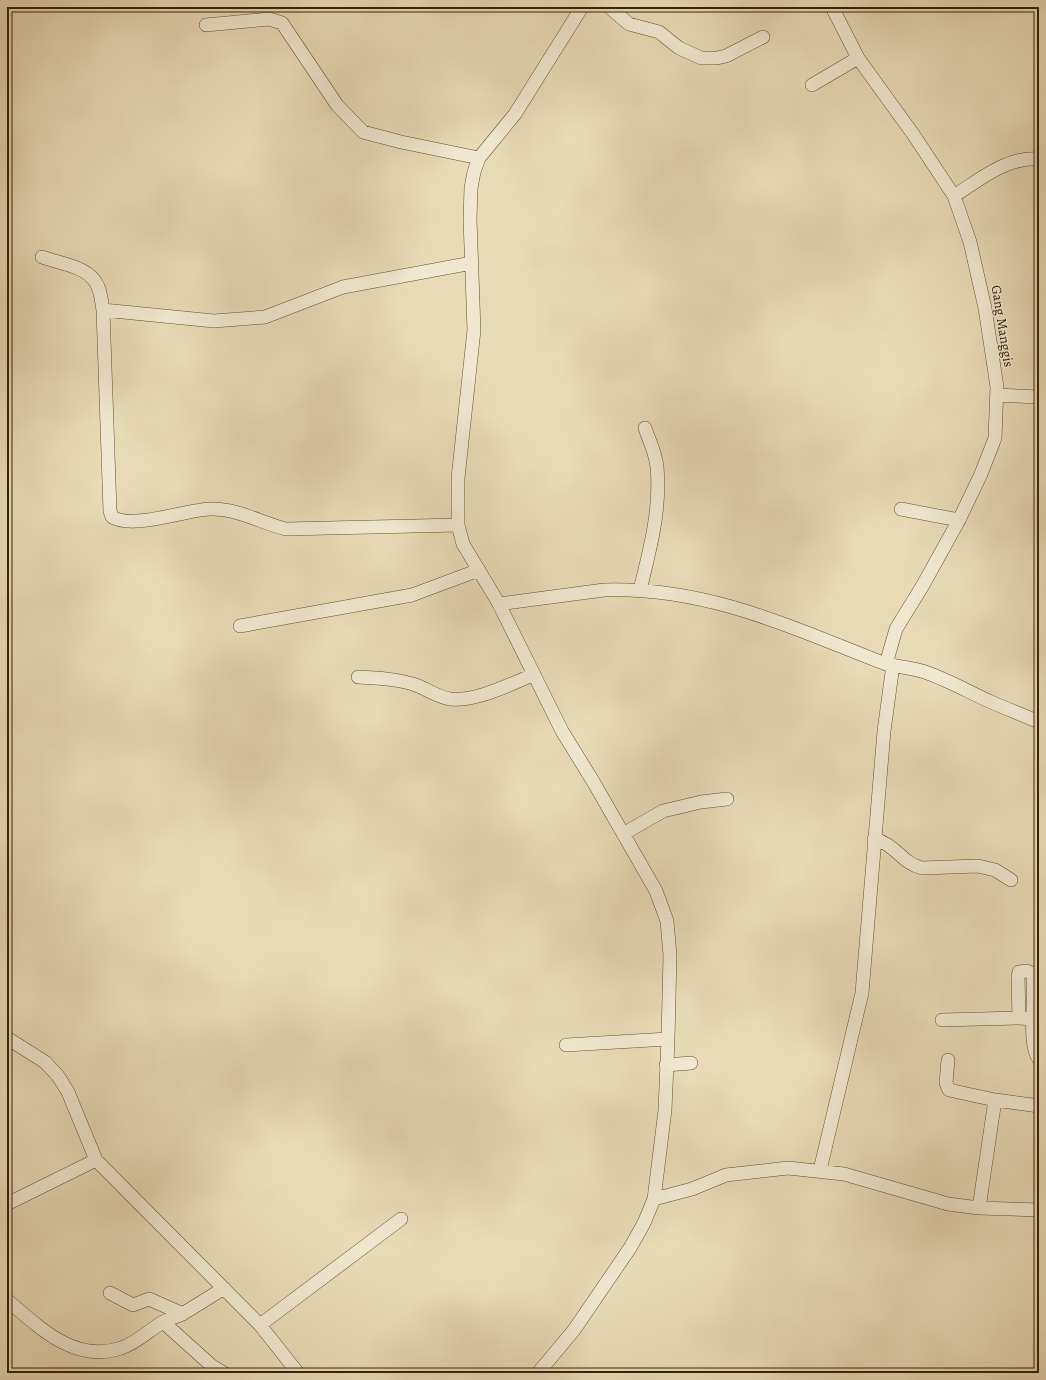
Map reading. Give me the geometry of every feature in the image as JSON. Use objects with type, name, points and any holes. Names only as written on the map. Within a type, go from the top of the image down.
[{"type":"street","points":[[538,1373],[574,1330],[630,1248],[644,1223],[654,1199],[665,1110],[668,1039],[670,955],[667,921],[656,892],[562,731],[499,604],[463,544],[458,525],[460,463],[474,330],[471,188],[479,158],[515,114],[582,7]]},
{"type":"street","points":[[609,7],[629,24],[659,32],[679,48],[701,58],[717,58],[726,56],[763,37]]},
{"type":"street","name":"Gang Manggis","points":[[820,1170],[862,993],[890,665],[896,629],[923,585],[959,520],[981,474],[995,438],[997,395],[985,308],[970,242],[954,196],[904,122],[858,58],[832,7]]},
{"type":"street","points":[[206,25],[269,19],[282,23],[336,106],[363,132],[393,140],[479,158]]},
{"type":"street","points":[[812,85],[858,58]]},
{"type":"street","points":[[954,196],[991,173],[1019,160],[1039,159]]},
{"type":"street","points":[[42,258],[85,272],[94,280],[100,293],[103,310],[110,511],[112,517],[118,520],[135,521],[211,509],[229,510],[246,514],[274,526],[286,529],[458,525]]},
{"type":"street","points":[[103,310],[214,321],[264,317],[344,287],[472,263]]},
{"type":"street","points":[[997,395],[1039,397]]},
{"type":"street","points":[[640,590],[654,533],[657,510],[657,465],[645,428]]},
{"type":"street","points":[[901,510],[959,520]]},
{"type":"street","points":[[240,626],[412,595],[479,570]]},
{"type":"street","points":[[499,604],[604,590],[660,591],[703,599],[756,613],[890,665],[924,671],[1039,722]]},
{"type":"street","points":[[358,677],[398,681],[451,699],[481,694],[533,675]]},
{"type":"street","points":[[623,834],[663,811],[701,802],[727,799]]},
{"type":"street","points":[[874,840],[889,845],[912,866],[922,868],[986,867],[1011,880]]},
{"type":"street","points":[[1019,1018],[1018,973],[1027,971],[1032,974],[1033,979],[1033,1019],[1036,1053],[1039,1059]]},
{"type":"street","points":[[942,1020],[1033,1019]]},
{"type":"street","points":[[7,1038],[45,1062],[58,1076],[68,1092],[96,1160],[260,1325],[298,1373]]},
{"type":"street","points":[[566,1045],[668,1039]]},
{"type":"street","points":[[948,1060],[946,1083],[949,1090],[995,1100],[1039,1106]]},
{"type":"street","points":[[666,1065],[691,1063]]},
{"type":"street","points":[[979,1208],[995,1100]]},
{"type":"street","points":[[7,1204],[96,1160]]},
{"type":"street","points":[[654,1199],[692,1189],[726,1175],[788,1168],[820,1170],[844,1174],[948,1204],[979,1208],[1039,1210]]},
{"type":"street","points":[[260,1325],[401,1219]]},
{"type":"street","points":[[7,1300],[67,1346],[81,1350],[102,1351],[122,1348],[163,1322],[183,1314],[224,1288]]},
{"type":"street","points":[[110,1293],[133,1305],[149,1299],[183,1314]]},
{"type":"street","points":[[163,1322],[212,1366],[224,1373]]}]
